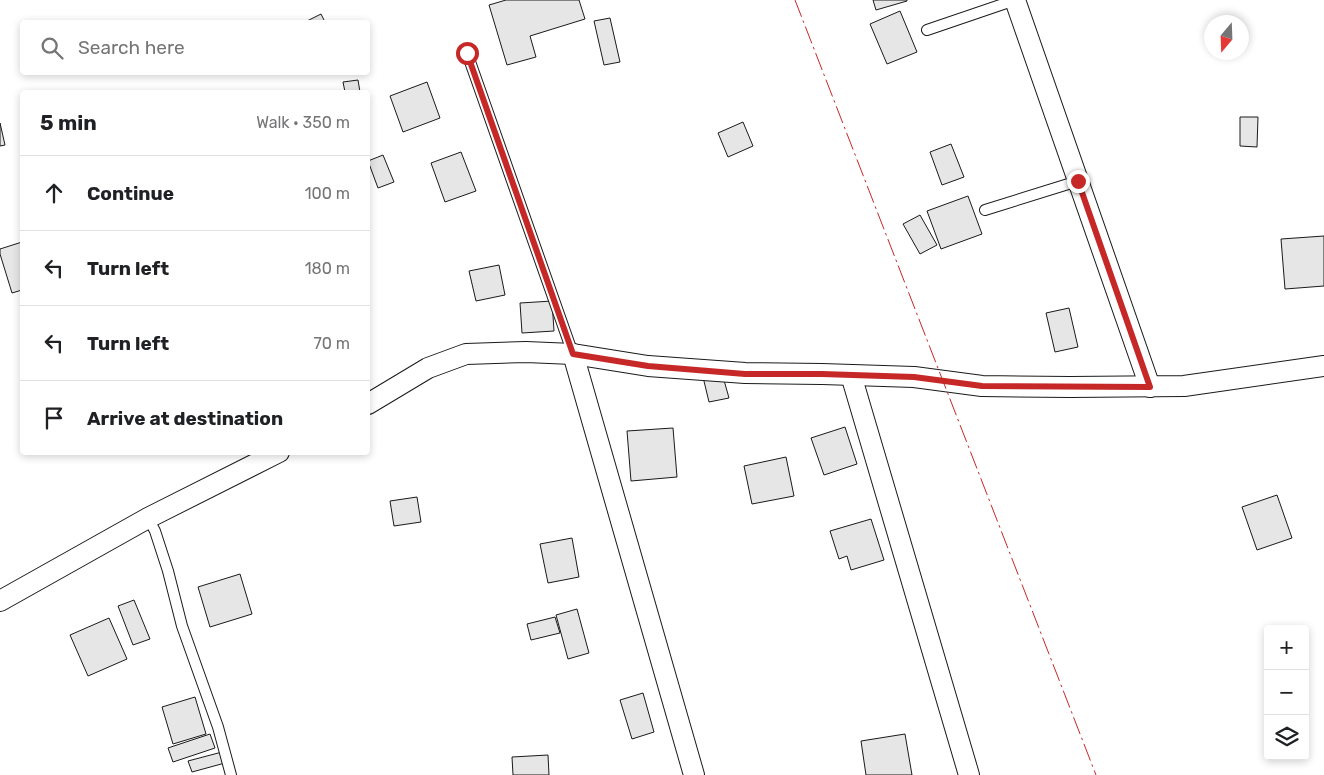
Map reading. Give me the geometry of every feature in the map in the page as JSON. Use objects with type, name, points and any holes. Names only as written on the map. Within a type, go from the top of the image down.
[{"type":"street","points":[[1015,0],[1150,387]]},
{"type":"street","points":[[370,403],[428,368],[466,354],[526,352],[573,354],[648,366],[745,374],[914,377],[982,386],[1184,386],[1324,366]]},
{"type":"street","points":[[573,354],[694,775]]},
{"type":"street","points":[[852,375],[969,775]]},
{"type":"street","points":[[0,601],[148,518],[274,455]]},
{"type":"lane","points":[[927,30],[1015,0]]},
{"type":"lane","points":[[467,53],[573,354]]},
{"type":"lane","points":[[986,210],[1078,181]]},
{"type":"lane","points":[[148,518],[155,532],[168,571],[182,626],[218,727],[231,775]]},
{"type":"building","points":[[506,0],[579,0],[585,19],[530,36],[536,57],[507,65],[489,5]]},
{"type":"building","points":[[873,0],[907,0],[907,1],[876,10]]},
{"type":"building","points":[[900,11],[917,52],[887,64],[870,24]]},
{"type":"building","points":[[321,14],[324,20],[309,20]]},
{"type":"building","points":[[610,18],[620,62],[604,65],[594,21]]},
{"type":"building","points":[[358,80],[360,90],[345,90],[343,82]]},
{"type":"building","points":[[427,82],[440,118],[403,132],[390,96]]},
{"type":"building","points":[[1240,117],[1258,117],[1257,147],[1240,146]]},
{"type":"building","points":[[743,122],[753,146],[728,157],[718,133]]},
{"type":"building","points":[[0,123],[5,145],[0,146]]},
{"type":"building","points":[[951,144],[964,177],[942,185],[930,152]]},
{"type":"building","points":[[461,152],[476,191],[445,202],[431,163]]},
{"type":"building","points":[[383,155],[394,182],[378,188],[370,166],[370,160]]},
{"type":"building","points":[[968,196],[982,234],[941,249],[927,211]]},
{"type":"building","points":[[920,215],[937,245],[920,254],[903,224]]},
{"type":"building","points":[[1324,236],[1324,286],[1285,289],[1281,239]]},
{"type":"building","points":[[20,243],[20,291],[12,293],[0,249]]},
{"type":"building","points":[[499,265],[505,295],[476,301],[469,271]]},
{"type":"building","points":[[552,301],[554,331],[522,333],[520,303]]},
{"type":"building","points":[[1069,308],[1078,347],[1055,352],[1046,313]]},
{"type":"building","points":[[722,373],[729,398],[709,402],[703,377]]},
{"type":"building","points":[[845,427],[857,464],[824,475],[811,438]]},
{"type":"building","points":[[673,428],[677,477],[631,481],[627,431]]},
{"type":"building","points":[[786,457],[794,496],[752,504],[744,466]]},
{"type":"building","points":[[1277,495],[1292,538],[1257,550],[1242,507]]},
{"type":"building","points":[[417,497],[421,522],[394,526],[390,501]]},
{"type":"building","points":[[871,519],[884,560],[851,570],[847,556],[839,559],[830,531]]},
{"type":"building","points":[[572,538],[579,577],[548,583],[540,544]]},
{"type":"building","points":[[240,574],[252,614],[210,627],[198,587]]},
{"type":"building","points":[[134,600],[150,639],[133,645],[118,606]]},
{"type":"building","points":[[577,609],[589,653],[568,659],[556,615]]},
{"type":"building","points":[[555,617],[560,633],[531,640],[527,624]]},
{"type":"building","points":[[109,618],[127,659],[88,676],[70,635]]},
{"type":"building","points":[[643,693],[654,732],[632,739],[620,700]]},
{"type":"building","points":[[195,697],[206,734],[173,744],[162,707]]},
{"type":"building","points":[[210,734],[215,748],[173,762],[168,748]]},
{"type":"building","points":[[905,734],[912,775],[866,775],[861,741]]},
{"type":"building","points":[[222,752],[225,763],[192,772],[188,761]]},
{"type":"building","points":[[548,755],[549,775],[513,775],[512,757]]},
{"type":"power","points":[[795,0],[1096,775]]},
{"type":"route","points":[[467,53],[573,354],[648,366],[745,374],[914,377],[982,386],[1150,387],[1078,181]]}]
